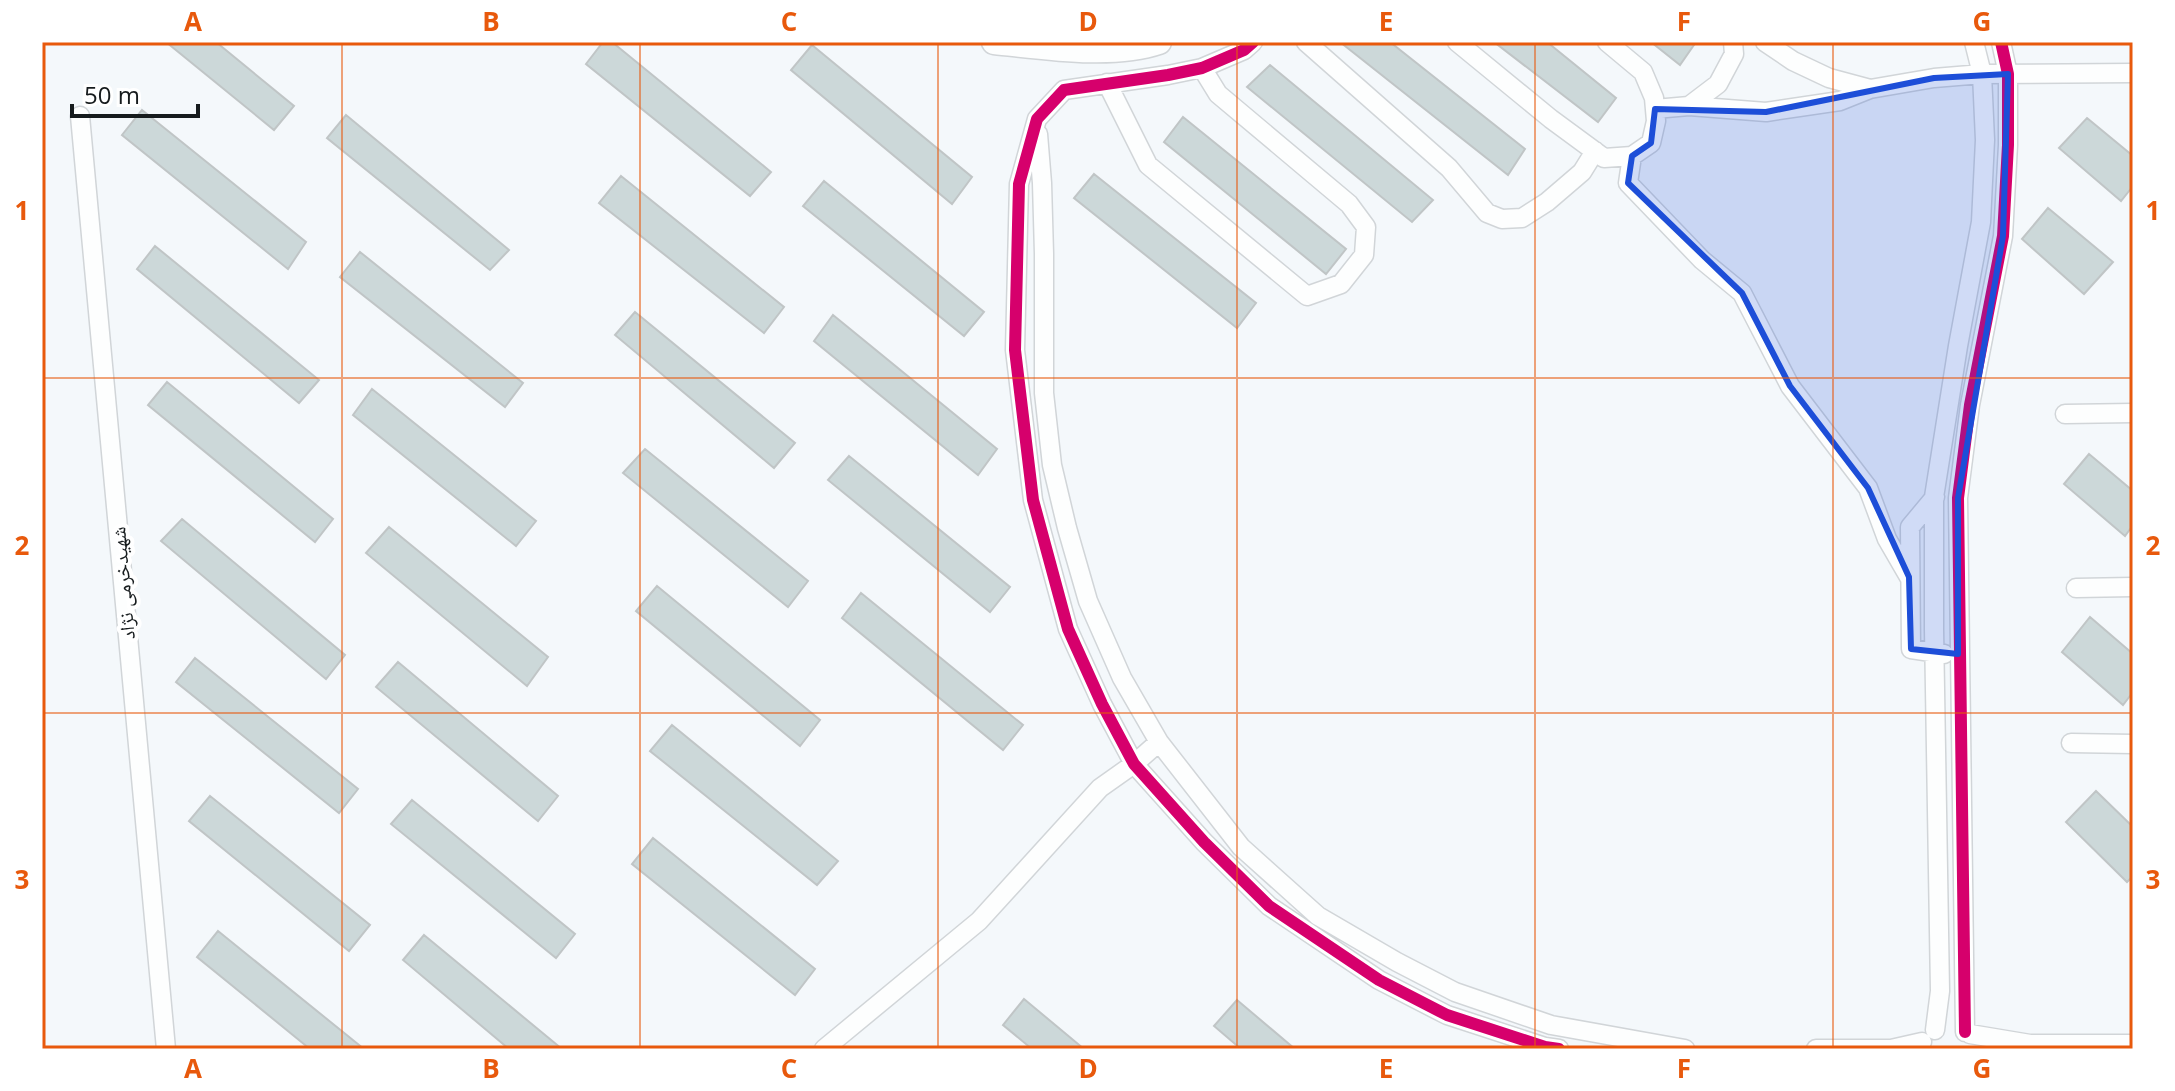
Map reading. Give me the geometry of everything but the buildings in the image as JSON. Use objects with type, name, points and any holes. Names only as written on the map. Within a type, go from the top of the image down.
[{"type":"street","points":[[994,42],[1130,49],[1159,42]]},
{"type":"street","points":[[1253,42],[1244,50],[1202,68],[1064,90],[1037,119],[1019,184],[1015,350],[1033,500],[1068,629],[1134,764],[1204,842],[1269,906],[1379,980],[1447,1015],[1559,1049]]},
{"type":"street","points":[[1306,42],[1449,168],[1487,213],[1502,219],[1522,218],[1547,202],[1582,172],[1595,151]]},
{"type":"street","points":[[1457,42],[1604,158],[1632,156],[1651,143],[1656,121],[1654,98],[1643,72],[1607,42]]},
{"type":"street","points":[[1689,106],[1718,84],[1734,54],[1733,42]]},
{"type":"street","points":[[1765,42],[1793,61],[1829,78],[1870,89]]},
{"type":"street","points":[[1925,1040],[1940,991],[1934,497],[1981,222],[1985,140],[1982,74],[1974,42]]},
{"type":"street","points":[[1971,1038],[1958,654],[1958,498],[1970,405],[2003,236],[2008,74],[2001,42]]},
{"type":"street","points":[[1107,83],[1148,165],[1307,296],[1341,284],[1364,255],[1366,227],[1349,204],[1218,94],[1202,68]]},
{"type":"street","points":[[1655,109],[1689,106],[1766,112],[1840,101],[1870,89],[1934,78],[1982,74],[2133,73]]},
{"type":"street","name":"شهیدخرمی نژاد","points":[[80,116],[166,1049]]},
{"type":"street","points":[[1037,119],[1043,226],[1044,393],[1052,465],[1088,601],[1122,678],[1159,742],[1241,847],[1318,916],[1455,992],[1551,1025],[1685,1049]]},
{"type":"street","points":[[1632,156],[1628,183],[1702,260],[1742,293],[1790,386],[1868,488],[1887,539],[1909,577]]},
{"type":"street","points":[[2065,414],[2133,413]]},
{"type":"street","points":[[1934,497],[1958,498]]},
{"type":"street","points":[[1934,497],[1910,527],[1911,649],[1934,654],[1958,654]]},
{"type":"street","points":[[2076,588],[2133,587]]},
{"type":"street","points":[[824,1049],[979,921],[1100,788],[1159,742]]},
{"type":"street","points":[[2071,743],[2133,744]]},
{"type":"street","points":[[1447,1015],[1455,992]]},
{"type":"street","points":[[1816,1049],[1891,1049],[1925,1040],[1953,1027],[1971,1038],[2030,1044],[2133,1044]]},
{"type":"highlighted area","points":[[2008,74],[2003,236],[1958,498],[1958,654],[1911,649],[1909,577],[1868,488],[1790,386],[1742,293],[1628,183],[1632,156],[1651,143],[1655,109],[1766,112],[1934,78]]},
{"type":"cycle path","points":[[1253,42],[1244,50],[1202,68],[1064,90],[1037,119],[1019,184],[1015,350],[1033,500],[1068,629],[1134,764],[1204,842],[1269,906],[1379,980],[1447,1015],[1559,1049]]},
{"type":"cycle path","points":[[1965,1032],[1958,498],[1970,405],[2003,236],[2008,74],[2001,42]]}]
